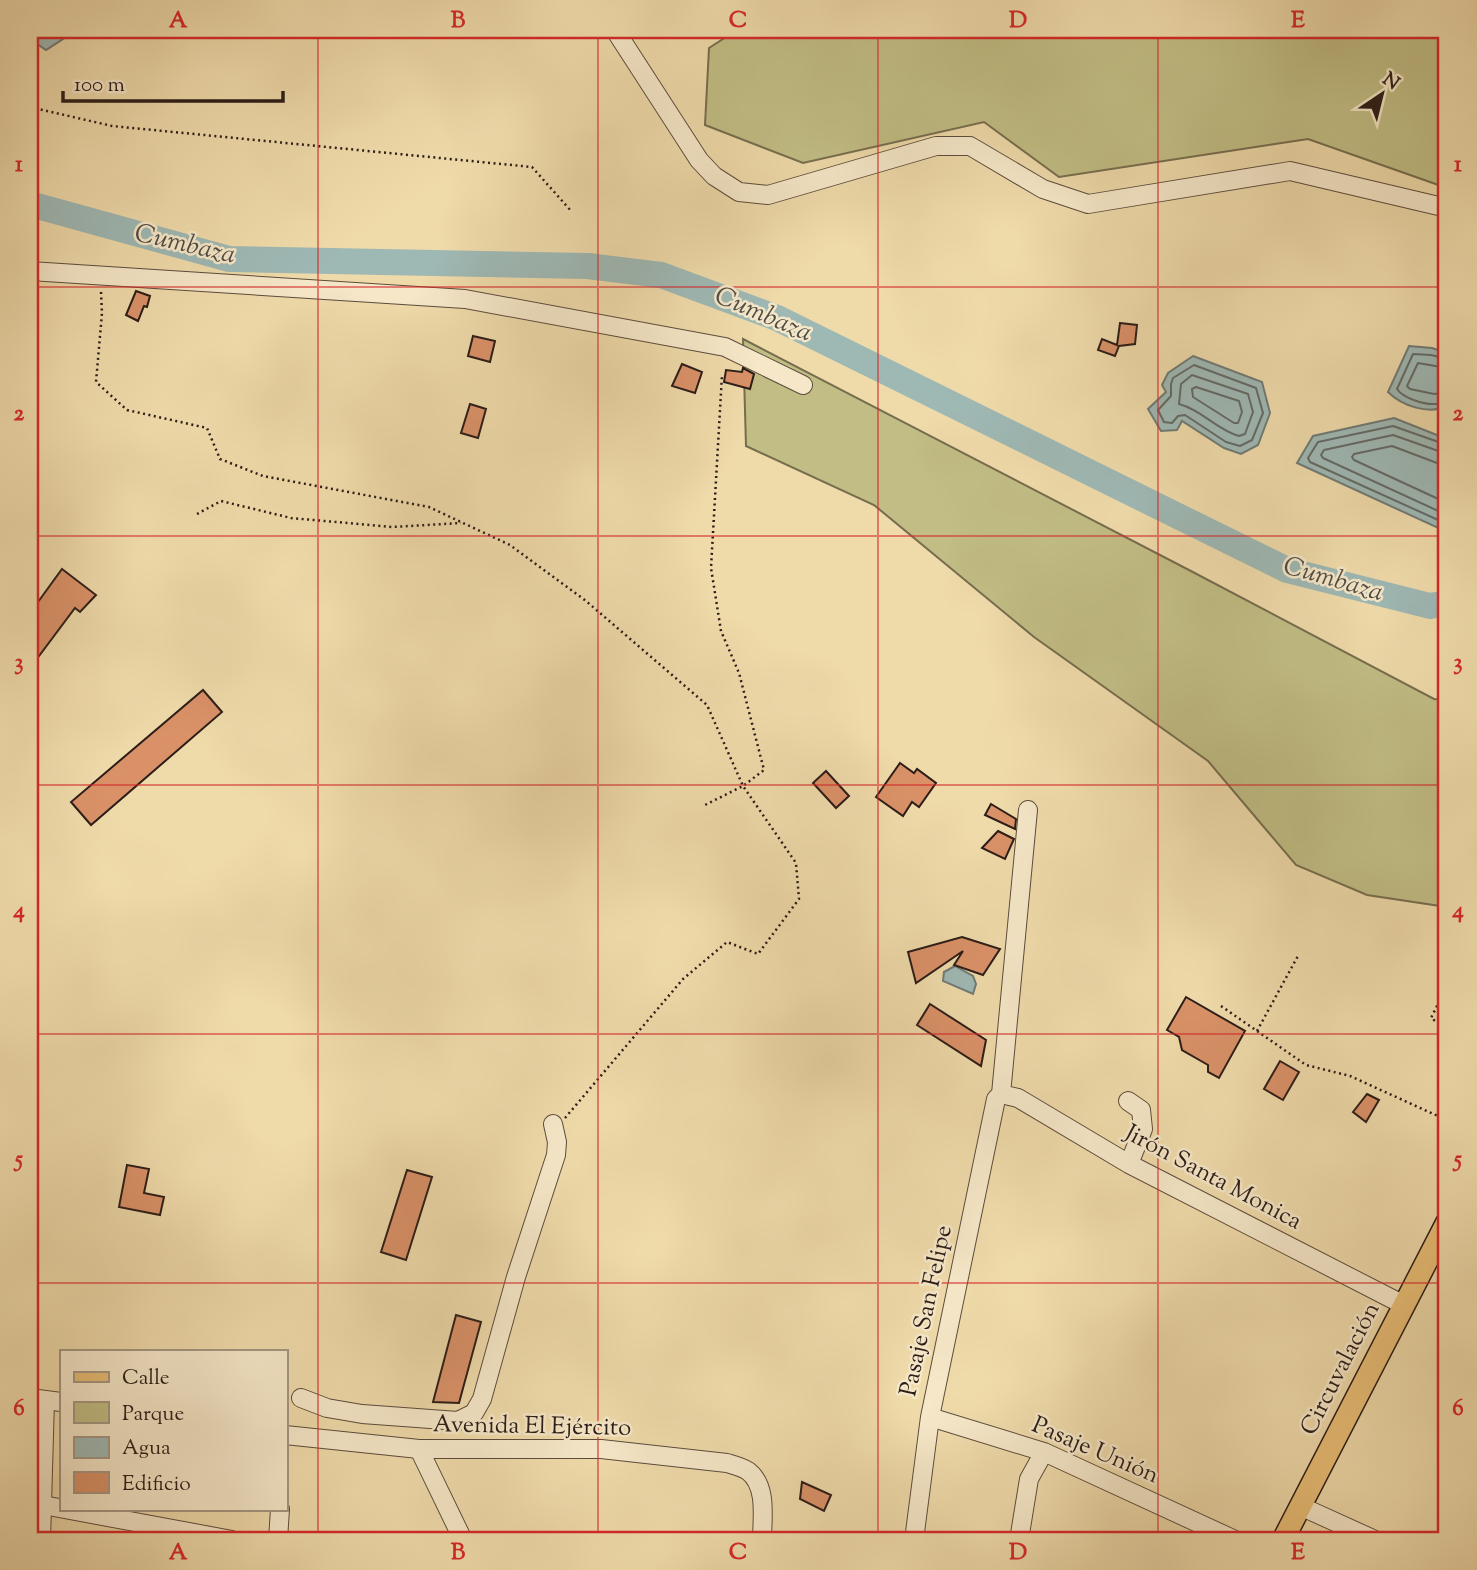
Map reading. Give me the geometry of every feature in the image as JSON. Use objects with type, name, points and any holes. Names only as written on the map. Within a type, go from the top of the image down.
[{"type":"main road","name":"Circuvalación","points":[[1283,1540],[1447,1222]]},
{"type":"street","points":[[615,30],[699,160],[714,176],[739,192],[768,195],[936,146],[970,146],[1043,189],[1088,204],[1290,171],[1447,208]]},
{"type":"street","points":[[30,271],[465,299],[725,347],[803,385]]},
{"type":"street","name":"Pasaje San Felipe","points":[[914,1540],[930,1417],[996,1099],[1001,1094],[1028,810]]},
{"type":"street","name":"Jirón Santa Monica","points":[[1001,1094],[1018,1098],[1129,1164],[1404,1305]]},
{"type":"street","points":[[1128,1101],[1141,1110],[1143,1129],[1129,1164]]},
{"type":"street","points":[[301,1398],[327,1408],[397,1418],[458,1421],[474,1413],[482,1399],[516,1278],[556,1155],[557,1142],[553,1124]]},
{"type":"street","points":[[41,1540],[45,1400]]},
{"type":"street","name":"Pasaje Unión","points":[[930,1417],[1044,1452],[1235,1540]]},
{"type":"street","name":"Avenida El Ejército","points":[[287,1435],[419,1449],[601,1449],[727,1462],[746,1470],[754,1478],[762,1495],[762,1540]]},
{"type":"street","points":[[419,1449],[463,1540]]},
{"type":"street","points":[[1019,1540],[1030,1479],[1044,1452]]},
{"type":"street","points":[[43,1506],[60,1509]]},
{"type":"street","points":[[1300,1506],[1375,1540]]},
{"type":"street","points":[[65,1510],[232,1540]]},
{"type":"street","points":[[278,1540],[280,1510]]},
{"type":"path","points":[[30,107],[112,126],[532,167],[572,212]]},
{"type":"path","points":[[100,275],[102,313],[96,382],[127,410],[207,428],[220,459],[262,476],[429,507],[510,545],[547,571],[707,705],[743,786],[796,863],[799,899],[758,954],[727,942],[683,979],[567,1117],[553,1124]]},
{"type":"path","points":[[705,805],[743,786],[764,770],[739,673],[721,631],[711,568],[722,375]]},
{"type":"path","points":[[197,514],[221,501],[291,518],[392,527],[462,523]]},
{"type":"path","points":[[1257,1031],[1299,954]]},
{"type":"path","points":[[1447,986],[1431,1018],[1447,1029]]},
{"type":"path","points":[[1221,1006],[1306,1065],[1350,1076],[1440,1117],[1447,1129]]},
{"type":"green space","points":[[737,30],[1447,30],[1447,188],[1308,139],[1059,177],[984,122],[803,163],[705,125],[709,48]]},
{"type":"green space","points":[[743,339],[1434,699],[1447,700],[1447,907],[1367,895],[1296,865],[1208,761],[1034,637],[874,505],[746,446]]},
{"type":"water","points":[[30,30],[77,30],[46,50],[30,39]]},
{"type":"water","points":[[1409,346],[1432,348],[1447,353],[1447,406],[1432,410],[1416,408],[1388,392]]},
{"type":"water","points":[[1193,356],[1262,382],[1270,413],[1258,445],[1241,454],[1224,448],[1182,421],[1177,430],[1161,431],[1148,409],[1166,392],[1162,385],[1168,373]]},
{"type":"water","points":[[1394,418],[1447,439],[1447,532],[1297,463],[1313,436]]},
{"type":"water","points":[[955,966],[973,976],[976,984],[973,994],[943,981],[944,972]]},
{"type":"building","points":[[136,291],[150,296],[138,321],[126,315]]},
{"type":"building","points":[[1120,323],[1137,325],[1135,344],[1119,346],[1115,356],[1098,350],[1102,339],[1117,345]]},
{"type":"building","points":[[473,336],[495,341],[490,362],[468,356]]},
{"type":"building","points":[[682,364],[702,372],[695,393],[672,386]]},
{"type":"building","points":[[743,368],[754,374],[750,389],[724,382],[726,370],[742,372]]},
{"type":"building","points":[[470,404],[486,409],[478,438],[461,433]]},
{"type":"building","points":[[62,569],[96,595],[80,612],[75,608],[30,668],[30,613]]},
{"type":"building","points":[[203,690],[222,712],[91,825],[71,802]]},
{"type":"building","points":[[900,763],[914,773],[917,769],[936,783],[919,807],[912,802],[903,816],[876,797]]},
{"type":"building","points":[[826,771],[849,796],[836,808],[813,783]]},
{"type":"building","points":[[991,804],[1016,819],[1015,829],[985,815]]},
{"type":"building","points":[[998,831],[1014,839],[1005,859],[982,848]]},
{"type":"building","points":[[962,937],[1000,949],[983,975],[954,965],[963,951],[916,983],[908,952]]},
{"type":"building","points":[[1186,997],[1245,1031],[1219,1078],[1208,1072],[1208,1065],[1182,1050],[1179,1037],[1167,1030]]},
{"type":"building","points":[[930,1004],[986,1040],[981,1066],[917,1025]]},
{"type":"building","points":[[1280,1061],[1299,1072],[1283,1100],[1264,1089]]},
{"type":"building","points":[[1367,1094],[1379,1100],[1366,1122],[1353,1112]]},
{"type":"building","points":[[127,1165],[149,1169],[144,1193],[164,1197],[160,1215],[119,1207]]},
{"type":"building","points":[[407,1170],[432,1177],[406,1260],[381,1252]]},
{"type":"building","points":[[456,1315],[481,1322],[459,1403],[433,1402]]},
{"type":"building","points":[[802,1482],[831,1495],[824,1511],[800,1499]]},
{"type":"waterway","name":"Cumbaza","points":[[30,204],[229,259],[588,266],[661,275],[777,318],[1287,570],[1430,606],[1447,603]]}]
